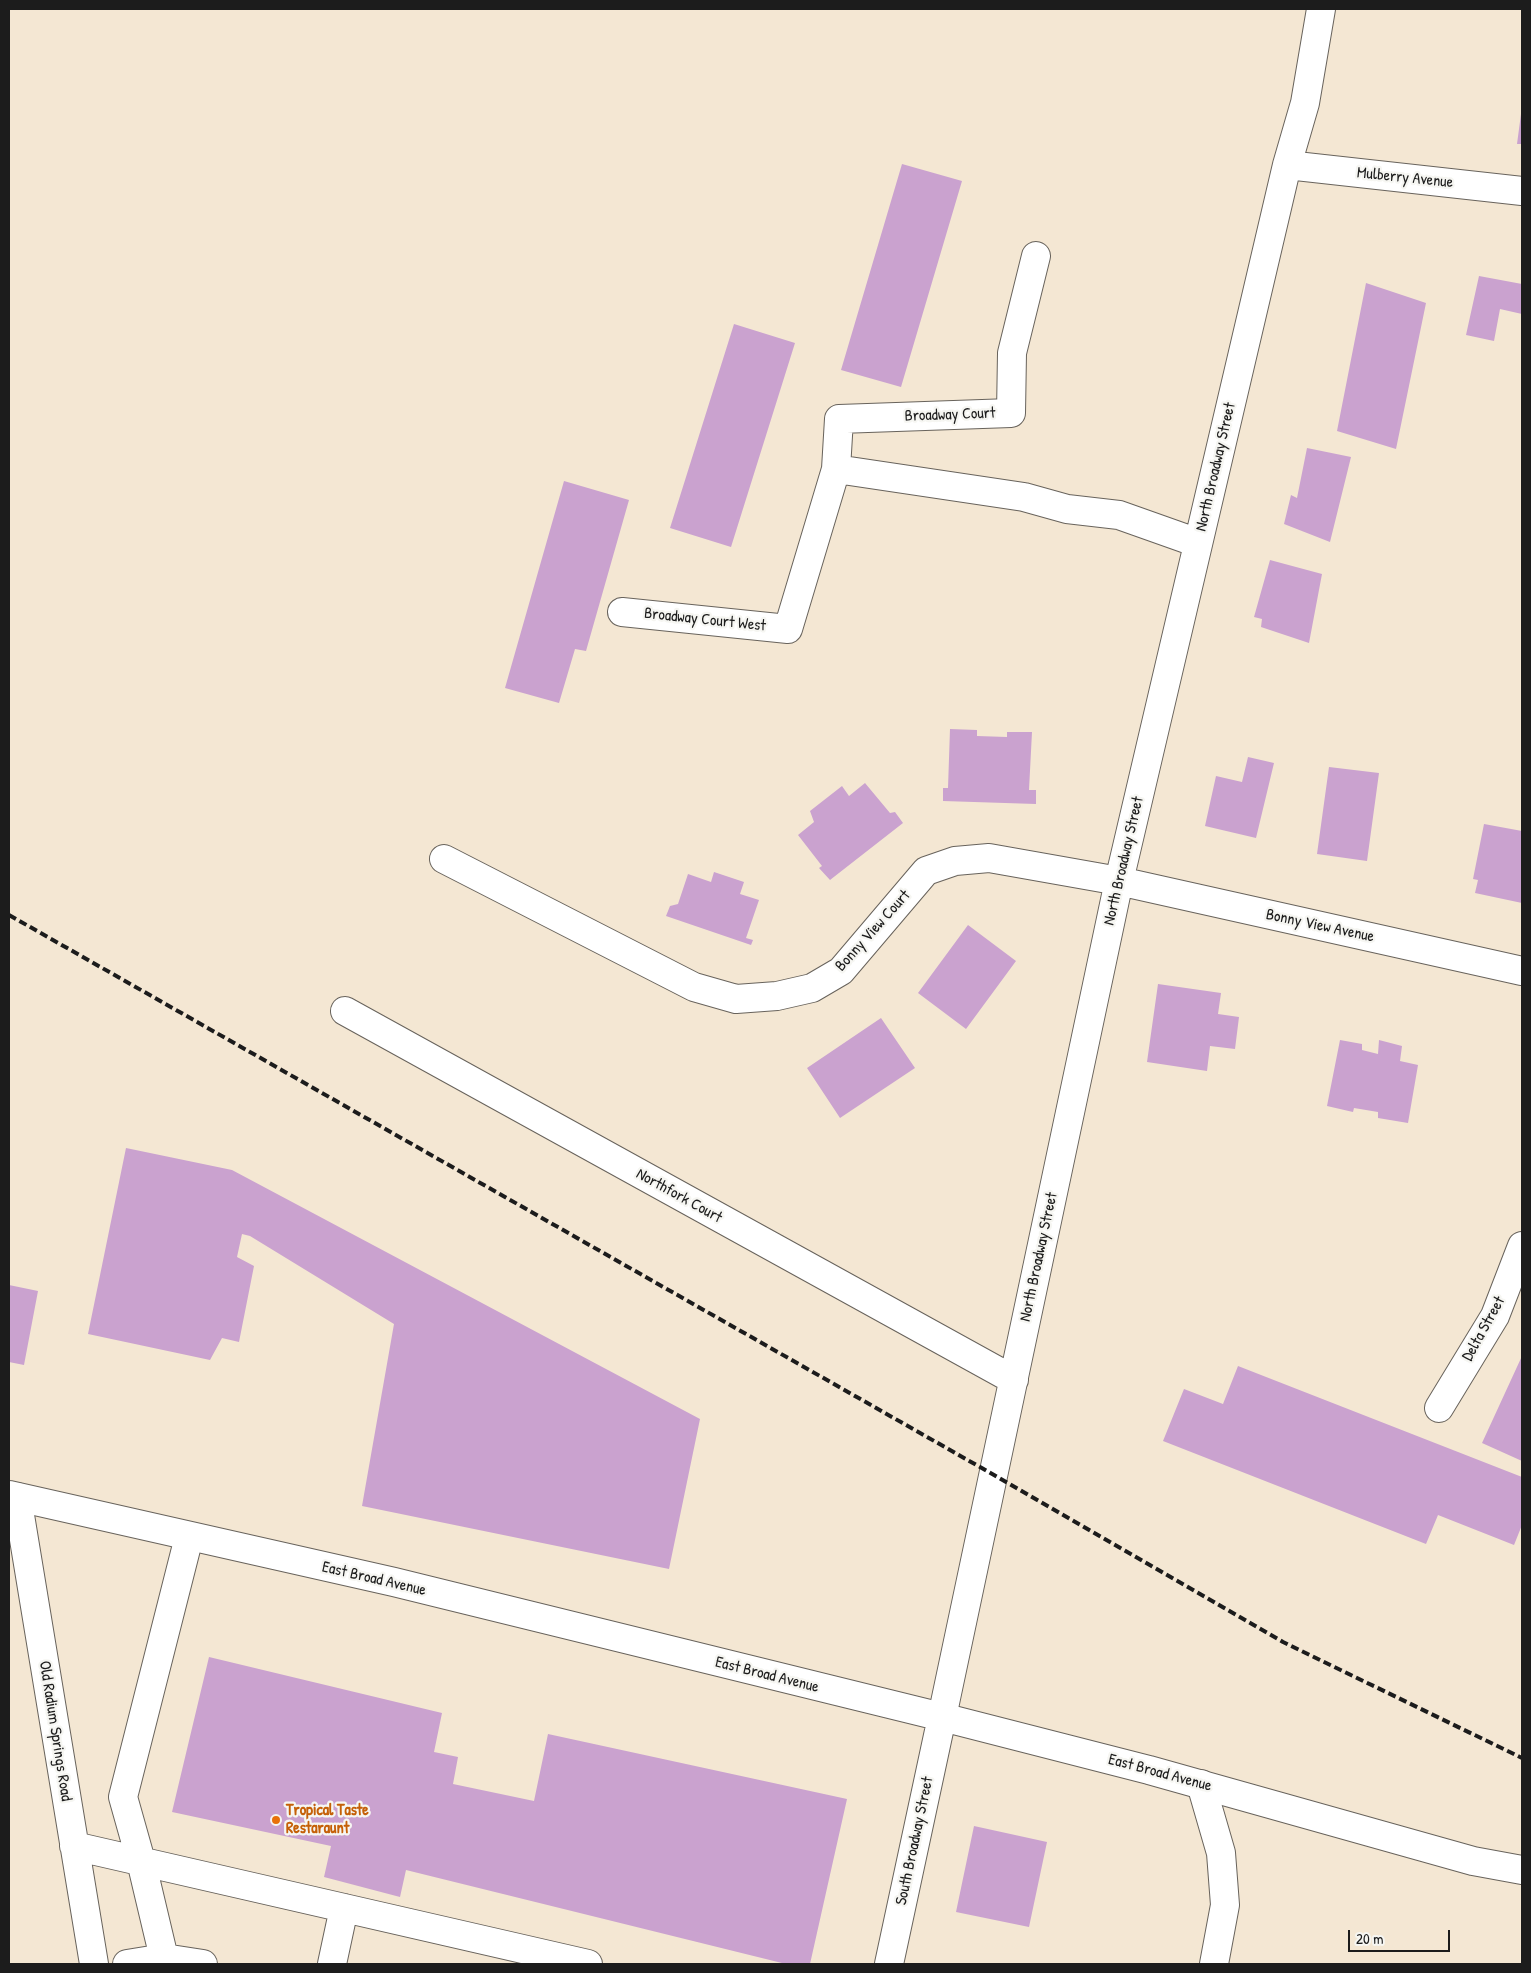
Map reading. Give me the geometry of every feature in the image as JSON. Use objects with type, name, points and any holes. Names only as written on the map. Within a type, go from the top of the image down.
[{"type":"street","name":"North Broadway Street","points":[[942,1717],[1118,881],[1287,165],[1305,102],[1321,9]]},
{"type":"street","name":"Mulberry Avenue","points":[[1287,165],[1522,191]]},
{"type":"street","name":"Broadway Court","points":[[788,629],[836,469],[839,420],[1011,413],[1012,353],[1036,256]]},
{"type":"street","points":[[836,469],[1024,498],[1067,509],[1119,515],[1198,543]]},
{"type":"street","name":"Broadway Court West","points":[[622,612],[788,629]]},
{"type":"street","name":"Bonny View Court","points":[[444,859],[694,987],[736,998],[777,996],[812,988],[841,972],[926,871],[955,861],[989,858],[1118,881]]},
{"type":"street","name":"Bonny View Avenue","points":[[1118,881],[1522,971]]},
{"type":"street","name":"Northfork Court","points":[[344,1011],[1014,1380]]},
{"type":"street","name":"Delta Street","points":[[1439,1408],[1495,1316],[1521,1256]]},
{"type":"street","name":"East Broad Avenue","points":[[13,1496],[394,1582],[942,1717],[1201,1784],[1473,1861],[1522,1870]]},
{"type":"street","name":"Old Radium Springs Road","points":[[13,1496],[94,1964]]},
{"type":"street","points":[[165,1961],[142,1860],[123,1797],[189,1537]]},
{"type":"street","name":"South Broadway Street","points":[[889,1964],[942,1717]]},
{"type":"street","points":[[1201,1784],[1221,1853],[1225,1905],[1214,1964]]},
{"type":"street","points":[[74,1846],[142,1860],[588,1964]]},
{"type":"street","points":[[332,1964],[344,1908]]},
{"type":"street","points":[[127,1964],[165,1961],[203,1964]]},
{"type":"building","points":[[1521,114],[1522,144],[1517,144]]},
{"type":"building","points":[[902,164],[962,181],[901,387],[841,370]]},
{"type":"building","points":[[1479,276],[1522,284],[1522,314],[1500,309],[1494,341],[1466,335]]},
{"type":"building","points":[[1366,283],[1426,303],[1396,449],[1337,431]]},
{"type":"building","points":[[734,324],[795,343],[731,547],[670,528]]},
{"type":"building","points":[[1307,448],[1351,457],[1330,542],[1284,524],[1291,495],[1297,498]]},
{"type":"building","points":[[564,481],[629,500],[586,651],[575,649],[559,703],[505,688]]},
{"type":"building","points":[[1270,560],[1322,574],[1309,643],[1261,627],[1262,619],[1254,617]]},
{"type":"building","points":[[950,729],[977,730],[977,736],[1007,737],[1007,732],[1032,732],[1029,790],[1036,790],[1036,804],[943,801],[943,788],[948,788]]},
{"type":"building","points":[[1248,757],[1274,763],[1256,838],[1205,826],[1216,776],[1242,782]]},
{"type":"building","points":[[1329,767],[1379,773],[1367,861],[1317,854]]},
{"type":"building","points":[[865,783],[890,813],[895,812],[903,823],[830,880],[819,868],[822,866],[798,835],[814,822],[810,811],[842,786],[849,796]]},
{"type":"building","points":[[1484,824],[1522,831],[1522,903],[1475,893],[1478,880],[1473,879]]},
{"type":"building","points":[[714,872],[744,882],[740,894],[759,900],[746,938],[753,940],[751,945],[666,916],[670,906],[678,904],[688,874],[711,882]]},
{"type":"building","points":[[968,925],[1016,961],[966,1029],[918,993]]},
{"type":"building","points":[[1158,984],[1221,993],[1218,1014],[1239,1017],[1235,1049],[1210,1046],[1207,1071],[1147,1062]]},
{"type":"building","points":[[881,1018],[915,1068],[840,1118],[807,1068]]},
{"type":"building","points":[[1340,1040],[1362,1044],[1362,1050],[1378,1054],[1379,1040],[1402,1046],[1400,1061],[1418,1065],[1408,1123],[1378,1118],[1378,1112],[1354,1108],[1353,1112],[1327,1106]]},
{"type":"building","points":[[126,1148],[232,1170],[700,1419],[669,1569],[362,1506],[394,1324],[250,1236],[242,1234],[237,1257],[254,1266],[239,1342],[222,1338],[210,1360],[88,1334]]},
{"type":"building","points":[[9,1285],[38,1291],[24,1365],[9,1362]]},
{"type":"building","points":[[1522,1356],[1522,1461],[1482,1443]]},
{"type":"building","points":[[1238,1366],[1522,1477],[1522,1525],[1514,1545],[1438,1515],[1426,1544],[1163,1441],[1184,1389],[1223,1404]]},
{"type":"building","points":[[209,1657],[442,1713],[434,1752],[458,1757],[453,1784],[534,1801],[548,1734],[847,1799],[810,1964],[786,1964],[406,1870],[400,1897],[324,1877],[331,1846],[172,1812]]},
{"type":"building","points":[[974,1826],[1047,1842],[1029,1927],[956,1912]]},
{"type":"railway","points":[[9,915],[994,1475],[1283,1642],[1522,1758]]},
{"type":"place","name":"Tropical Taste Restaraunt","points":[[276,1820]]}]
